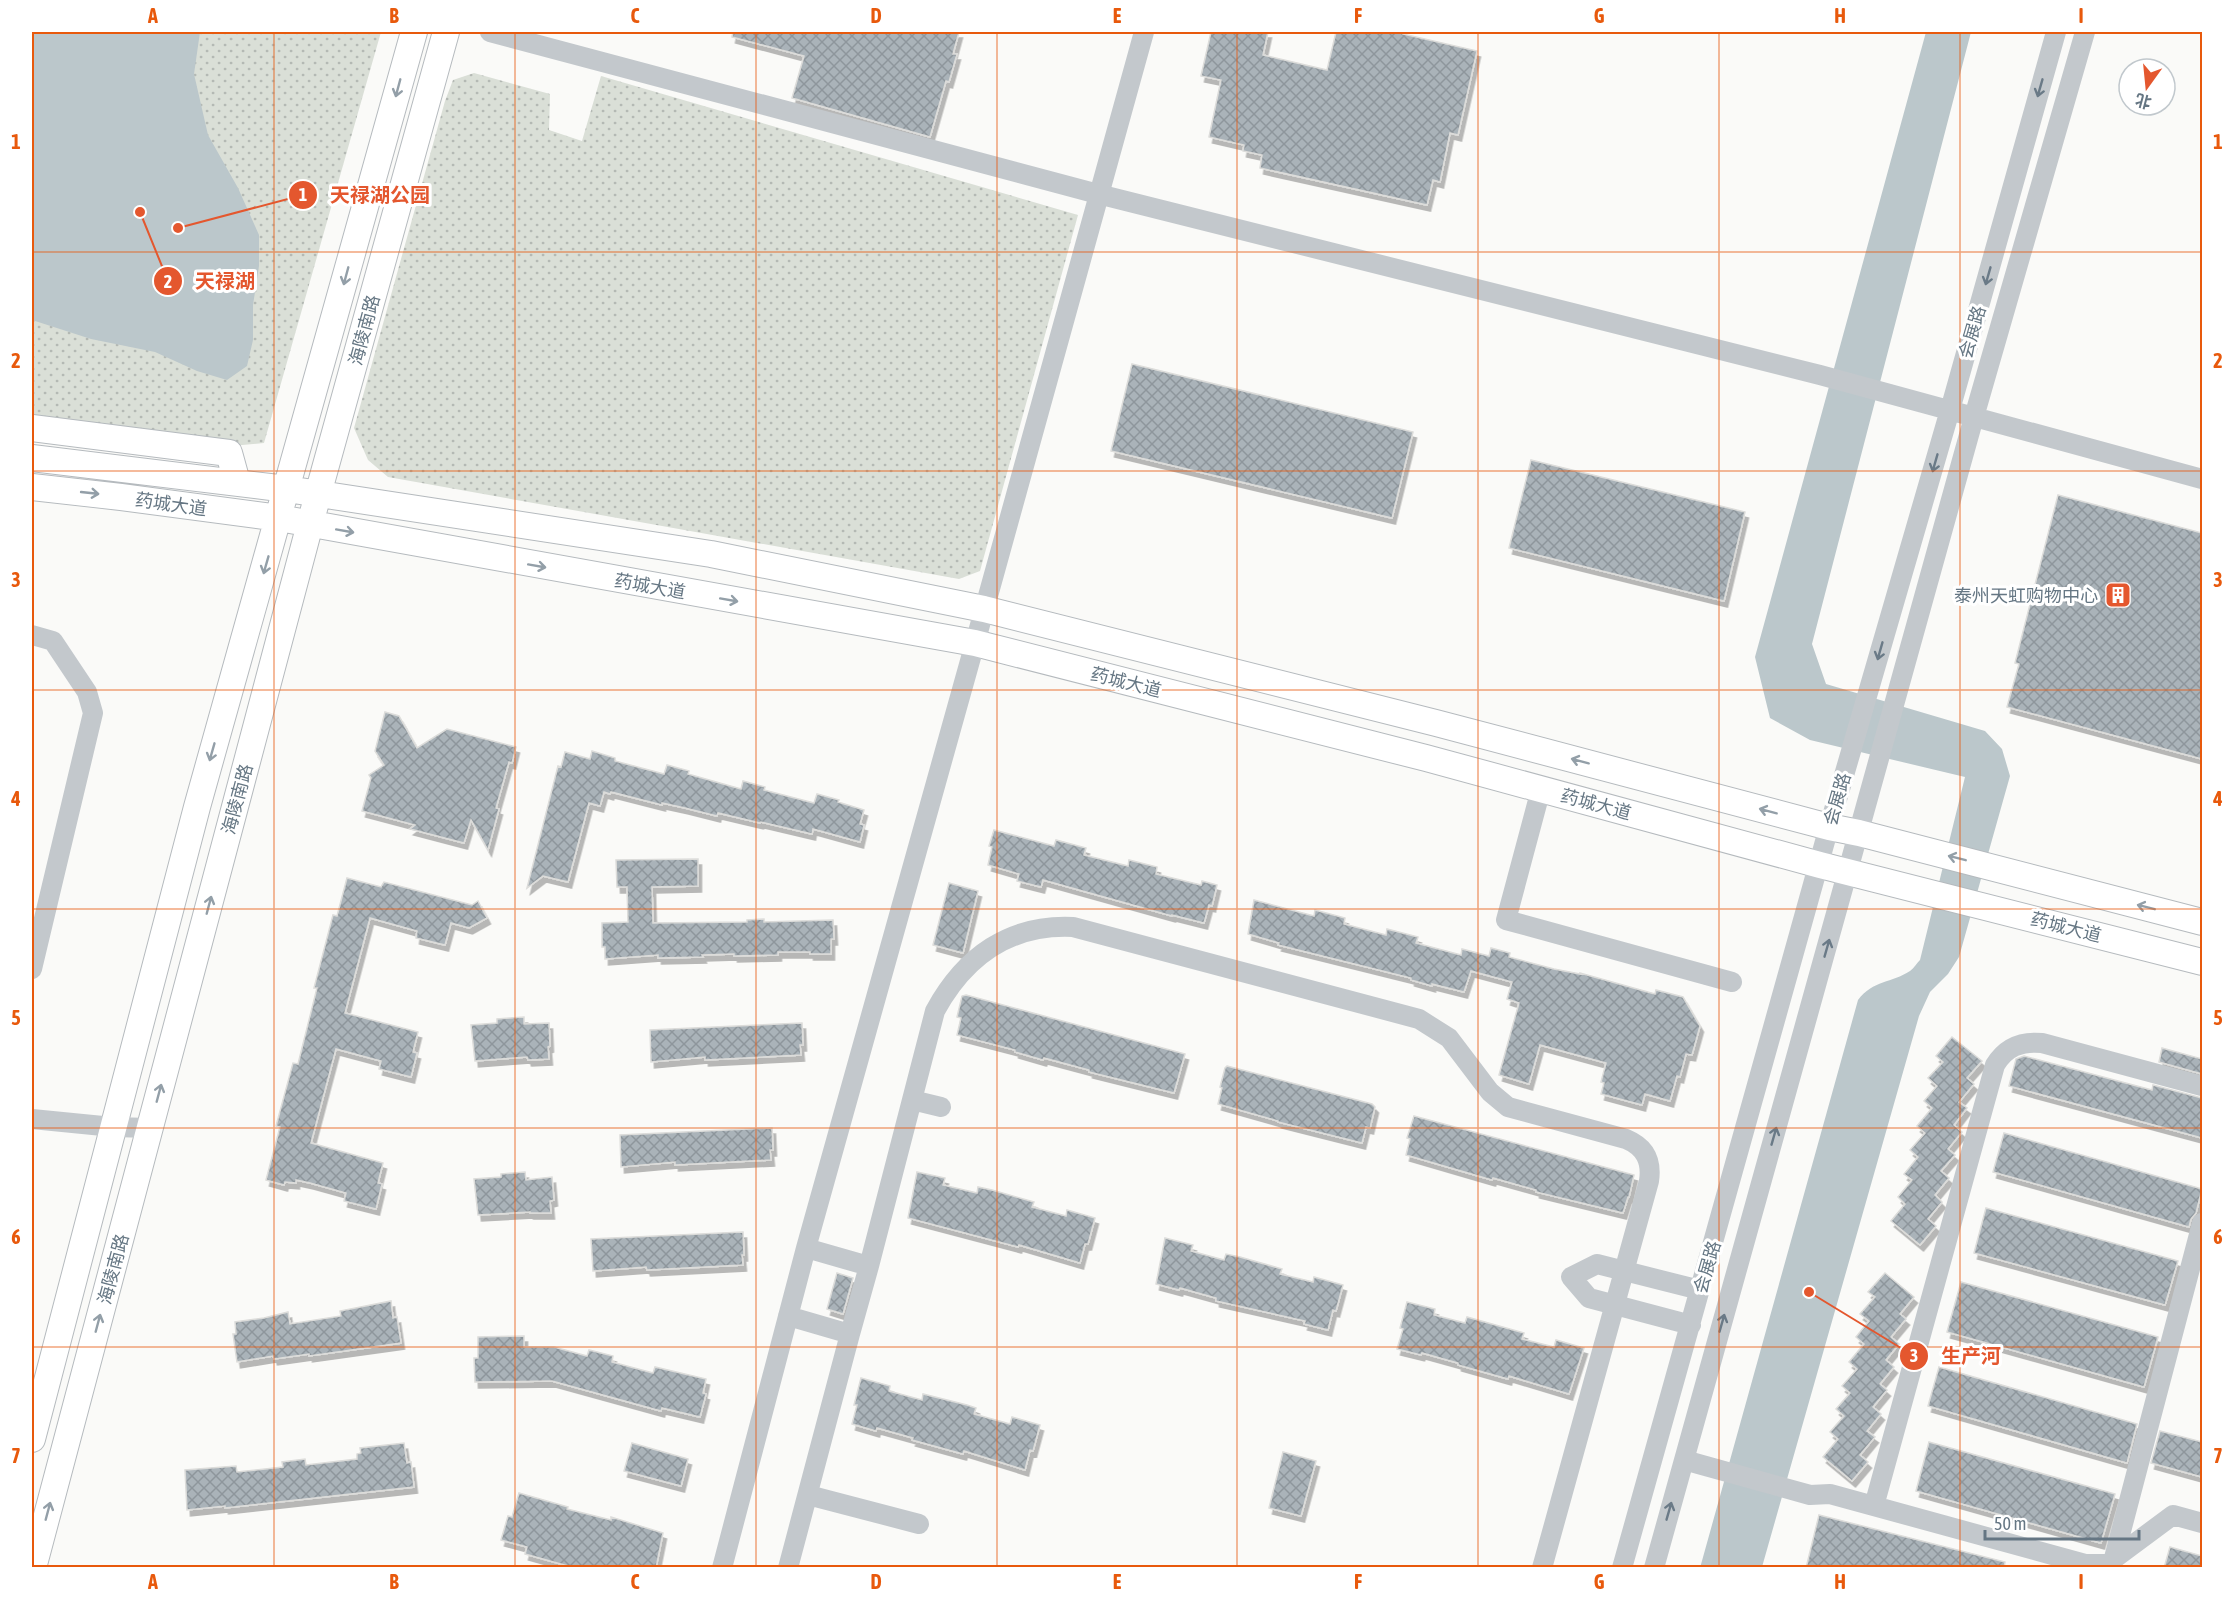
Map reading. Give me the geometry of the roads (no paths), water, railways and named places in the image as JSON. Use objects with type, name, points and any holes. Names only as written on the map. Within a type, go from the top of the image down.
[{"type":"main road","name":"海陵南路","points":[[32,1439],[197,807],[414,32]]},
{"type":"main road","name":"海陵南路","points":[[33,1568],[318,494],[446,32]]},
{"type":"main road","points":[[32,428],[230,453],[237,482]]},
{"type":"main road","name":"药城大道","points":[[32,458],[287,489],[711,554],[984,609],[1425,720],[1829,827],[2202,922]]},
{"type":"main road","name":"药城大道","points":[[32,488],[279,518],[975,643],[1541,789],[1820,865],[2202,962]]},
{"type":"street","points":[[490,32],[1098,194],[1820,375],[2202,479]]},
{"type":"street","points":[[722,1568],[806,1248],[1144,32]]},
{"type":"street","name":"会展路","points":[[1622,1568],[1829,827],[1950,410],[2056,32]]},
{"type":"street","name":"会展路","points":[[1654,1568],[1974,417],[2085,32]]},
{"type":"street","points":[[32,635],[53,641],[87,692],[93,713],[32,969]]},
{"type":"street","points":[[1541,789],[1506,920],[1732,982]]},
{"type":"street","points":[[788,1568],[935,1011],[945,992],[958,975],[974,960],[1010,937],[1051,926],[1073,927],[1419,1019],[1449,1038],[1490,1092],[1508,1107],[1633,1143],[1645,1153],[1651,1172],[1542,1568]]},
{"type":"street","points":[[1874,1506],[1992,1076],[2000,1058],[2012,1047],[2021,1043],[2042,1042],[2202,1086]]},
{"type":"street","points":[[912,1100],[941,1107]]},
{"type":"street","points":[[32,1119],[113,1127],[150,1128]]},
{"type":"street","points":[[2114,1558],[2202,1223]]},
{"type":"street","points":[[806,1248],[869,1266]]},
{"type":"street","points":[[1691,1324],[1589,1298],[1571,1278],[1597,1264],[1700,1290]]},
{"type":"street","points":[[788,1316],[850,1334]]},
{"type":"street","points":[[1684,1460],[1810,1495],[1830,1494],[2085,1564],[2107,1564],[2173,1515],[2202,1523]]},
{"type":"street","points":[[808,1495],[919,1524]]},
{"type":"place","name":"天禄湖","points":[[140,212]]},
{"type":"place","name":"天禄湖公园","points":[[178,228]]},
{"type":"place","name":"泰州天虹购物中心","points":[[2118,595]]},
{"type":"place","name":"生产河","points":[[1809,1292]]}]
